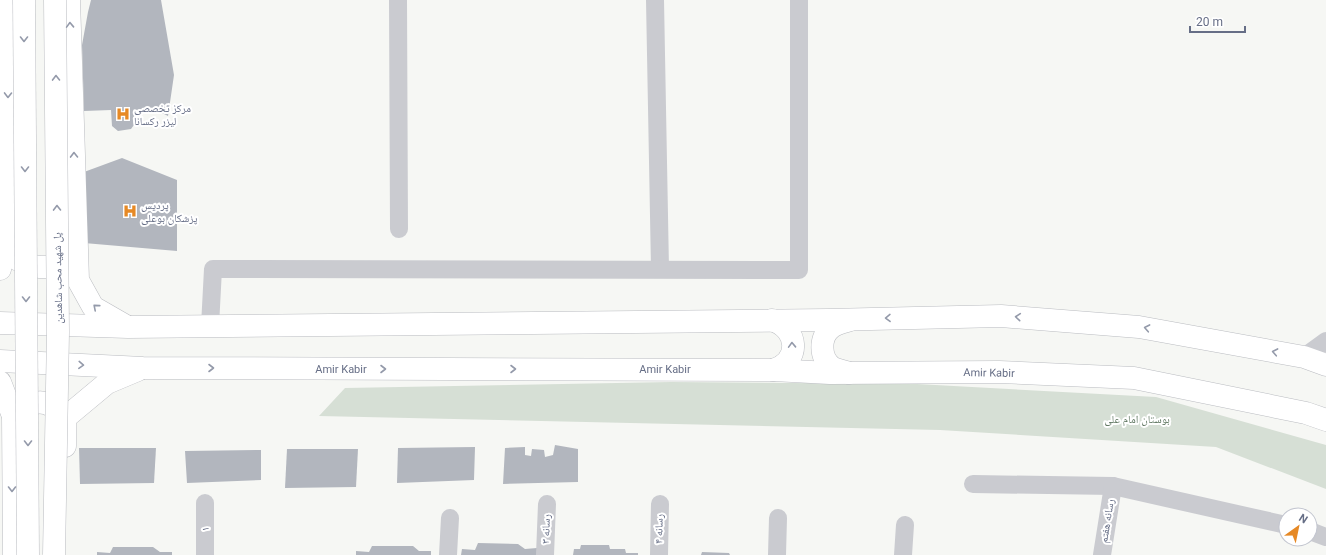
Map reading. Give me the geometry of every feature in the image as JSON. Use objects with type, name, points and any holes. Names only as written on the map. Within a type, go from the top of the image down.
[{"type":"main road","points":[[0,269],[6,245],[4,30],[10,0]]},
{"type":"main road","points":[[24,0],[28,555]]},
{"type":"main road","name":"پل شهید محب شاهدین","points":[[54,555],[58,332],[55,0]]},
{"type":"main road","points":[[69,0],[78,280],[93,307],[128,327]]},
{"type":"main road","points":[[6,245],[11,255],[19,261],[33,267],[49,267],[62,262],[76,247]]},
{"type":"main road","points":[[0,323],[128,327],[1001,316],[1139,326],[1304,357],[1326,365]]},
{"type":"main road","points":[[849,373],[834,368],[828,363],[822,349],[826,334],[831,328],[854,319]]},
{"type":"main road","points":[[772,320],[786,327],[793,341],[791,356],[780,367],[773,370]]},
{"type":"main road","name":"Amir Kabir","points":[[0,362],[143,368],[773,370],[849,373],[999,372],[1134,378],[1306,413],[1326,420]]},
{"type":"main road","points":[[65,418],[106,383],[143,368]]},
{"type":"main road","points":[[0,382],[13,416],[14,555]]},
{"type":"main road","points":[[13,416],[26,405],[40,402],[53,406],[65,418],[64,555]]},
{"type":"street","points":[[398,0],[400,229]]},
{"type":"street","points":[[655,0],[660,269]]},
{"type":"street","points":[[210,326],[213,269],[799,270],[799,0]]},
{"type":"street","points":[[1304,357],[1326,341]]},
{"type":"street","points":[[973,484],[1113,486],[1278,523]]},
{"type":"street","name":"رسانه هفتم","points":[[1102,555],[1113,486]]},
{"type":"street","name":"۱","points":[[205,555],[206,503]]},
{"type":"street","name":"رسانه ۳","points":[[545,555],[547,504]]},
{"type":"street","name":"رسانه ۴","points":[[659,555],[660,504]]},
{"type":"street","points":[[448,555],[450,518]]},
{"type":"street","points":[[776,555],[778,518]]},
{"type":"street","points":[[903,555],[905,525]]},
{"type":"green space","name":"بوستان امام علی","points":[[671,382],[917,384],[1156,397],[1326,445],[1326,489],[1216,447],[940,430],[319,416],[345,388]]},
{"type":"building","points":[[91,0],[161,0],[174,75],[168,116],[158,111],[137,114],[136,122],[131,129],[118,131],[112,126],[111,110],[84,111],[82,45]]},
{"type":"building","name":"پردیس پزشکان بوعلی","points":[[122,158],[177,180],[177,251],[84,243],[84,172]]},
{"type":"building","points":[[555,445],[578,449],[578,482],[503,484],[505,448],[525,447],[525,455],[531,456],[532,449],[544,450],[545,457],[553,455]]},
{"type":"building","points":[[475,447],[474,480],[397,483],[398,448]]},
{"type":"building","points":[[79,448],[156,448],[154,483],[80,484]]},
{"type":"building","points":[[287,449],[358,449],[356,487],[285,488]]},
{"type":"building","points":[[261,450],[261,480],[187,483],[185,451]]},
{"type":"building","points":[[478,543],[518,544],[525,549],[537,548],[537,555],[461,555],[462,549],[475,550]]},
{"type":"building","points":[[581,545],[609,545],[610,549],[625,549],[626,553],[638,553],[638,555],[573,555],[574,549],[580,549]]},
{"type":"building","points":[[372,546],[413,546],[419,551],[431,551],[431,555],[356,555],[356,551],[369,552]]},
{"type":"building","points":[[113,547],[153,547],[160,552],[172,552],[172,555],[97,555],[97,552],[110,553]]},
{"type":"building","points":[[702,552],[729,553],[730,555],[701,555]]},
{"type":"place","name":"مرکز تخصصی لیزر رکسانا","points":[[123,114]]},
{"type":"place","name":"پردیس پزشکان بوعلی","points":[[130,211]]}]
